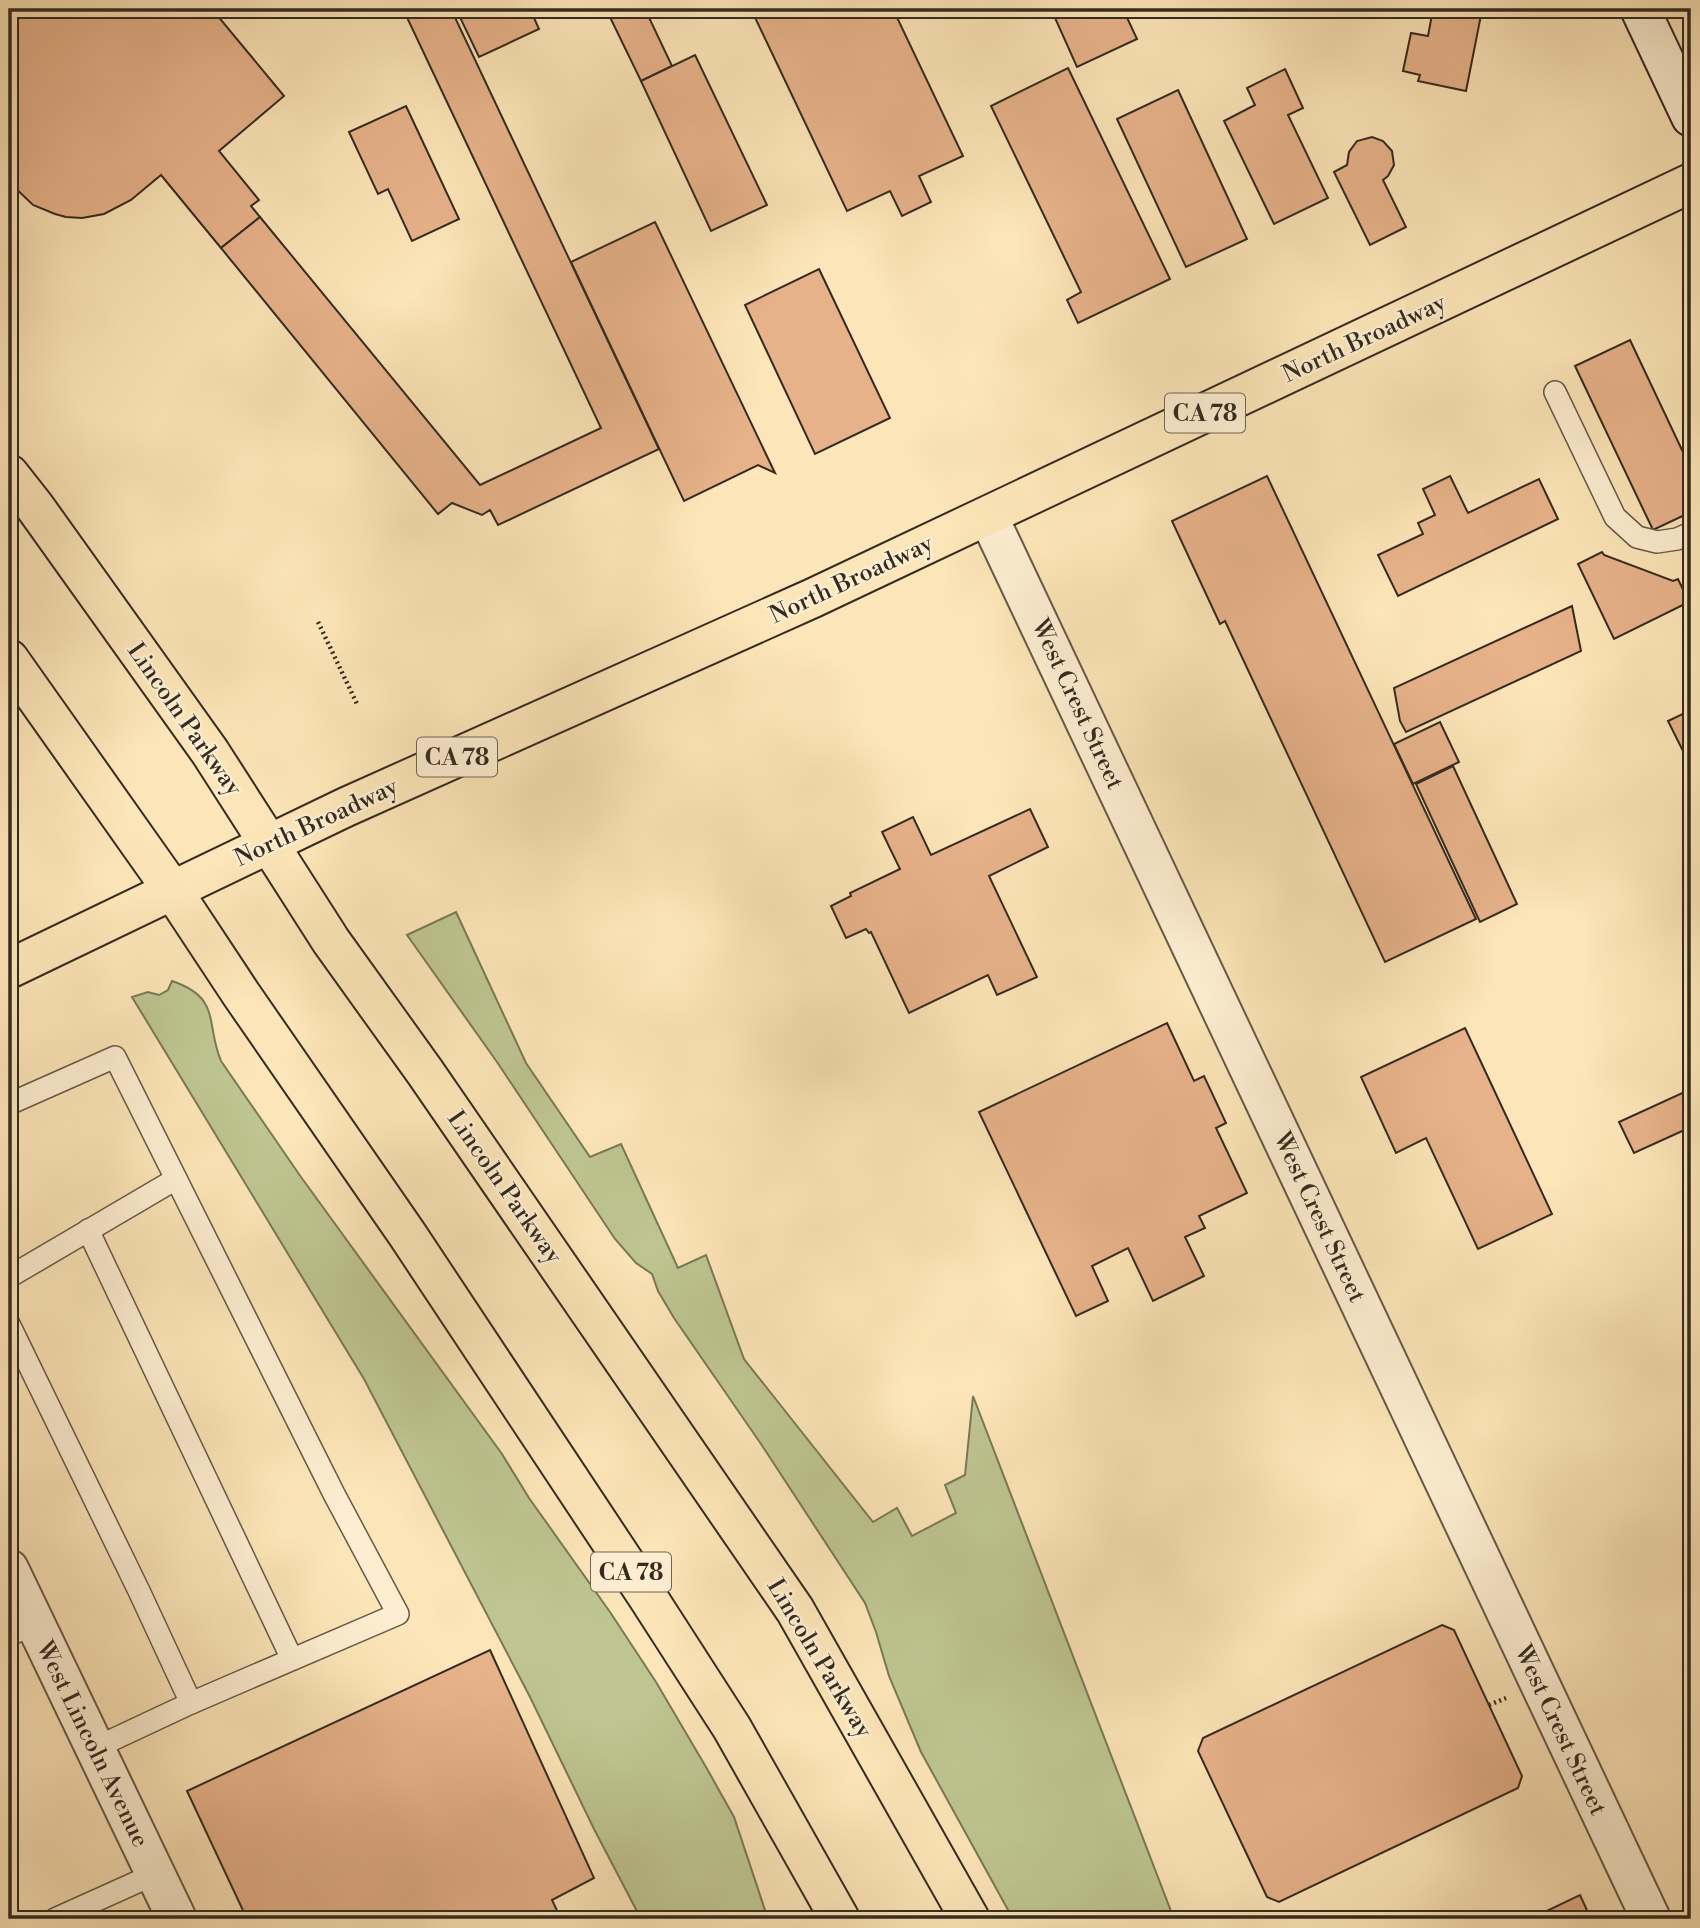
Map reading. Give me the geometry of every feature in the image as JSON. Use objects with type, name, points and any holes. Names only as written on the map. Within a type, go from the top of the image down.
[{"type":"main road","name":"North Broadway","points":[[9,969],[268,844],[813,598],[1691,183]]},
{"type":"main road","name":"Lincoln Parkway","points":[[9,474],[202,741],[331,941],[441,1095],[795,1610],[971,1919]]},
{"type":"main road","points":[[9,659],[173,891]]},
{"type":"main road","name":"CA 78","points":[[173,891],[407,1234],[647,1596],[732,1728],[840,1919]]},
{"type":"street","points":[[1640,9],[1691,117]]},
{"type":"street","name":"West Crest Street","points":[[988,516],[1651,1919]]},
{"type":"street","name":"West Lincoln Avenue","points":[[9,1569],[22,1629],[95,1748],[177,1919]]},
{"type":"lane","points":[[1555,392],[1615,517],[1637,537],[1657,542],[1677,539],[1691,533]]},
{"type":"lane","points":[[9,1104],[115,1057],[334,1494],[398,1614],[191,1703],[95,1748]]},
{"type":"lane","points":[[9,1277],[176,1180]]},
{"type":"lane","points":[[88,1230],[292,1659]]},
{"type":"lane","points":[[9,1324],[191,1703]]},
{"type":"lane","points":[[55,1919],[155,1874]]},
{"type":"path","points":[[318,622],[358,706]]},
{"type":"path","points":[[1489,1706],[1506,1698]]},
{"type":"green space","points":[[456,912],[526,1063],[590,1157],[621,1144],[678,1268],[706,1255],[744,1359],[873,1522],[897,1508],[912,1536],[956,1513],[945,1485],[965,1475],[973,1396],[1174,1919],[1013,1919],[921,1752],[889,1676],[865,1603],[761,1444],[674,1318],[658,1291],[652,1274],[636,1263],[615,1239],[497,1062],[407,935]]},
{"type":"green space","points":[[172,981],[188,988],[205,1004],[221,1061],[301,1177],[502,1454],[529,1498],[656,1682],[734,1817],[768,1919],[641,1919],[530,1697],[364,1379],[132,997],[148,992],[159,995],[168,990]]},
{"type":"building","points":[[9,9],[212,9],[284,96],[219,151],[259,200],[251,206],[260,217],[221,248],[161,175],[131,200],[104,214],[82,218],[66,217],[33,205],[9,182]]},
{"type":"building","points":[[403,9],[451,9],[659,449],[498,525],[490,510],[482,515],[452,503],[438,514],[221,248],[260,217],[480,485],[601,428]]},
{"type":"building","points":[[456,9],[530,9],[539,29],[479,57]]},
{"type":"building","points":[[645,9],[672,66],[641,81],[607,11]]},
{"type":"building","points":[[751,9],[893,9],[963,156],[919,176],[931,202],[902,216],[890,191],[847,211]]},
{"type":"building","points":[[1051,9],[1123,9],[1137,39],[1077,67]]},
{"type":"building","points":[[1433,9],[1481,15],[1466,91],[1418,81],[1420,75],[1403,71],[1411,33],[1428,36]]},
{"type":"building","points":[[695,55],[767,205],[711,231],[641,81]]},
{"type":"building","points":[[1068,68],[1170,279],[1078,323],[1067,300],[1081,292],[991,106]]},
{"type":"building","points":[[1285,69],[1303,108],[1288,115],[1328,198],[1274,224],[1224,121],[1255,105],[1247,88]]},
{"type":"building","points":[[1178,90],[1247,239],[1186,267],[1117,119]]},
{"type":"building","points":[[406,106],[459,219],[412,241],[388,189],[378,194],[349,132]]},
{"type":"building","points":[[1372,137],[1383,141],[1392,151],[1394,165],[1383,180],[1406,227],[1370,245],[1334,172],[1347,165],[1349,152],[1357,141]]},
{"type":"building","points":[[655,222],[775,473],[758,465],[684,501],[571,262]]},
{"type":"building","points":[[819,269],[890,418],[815,454],[745,305]]},
{"type":"building","points":[[1630,340],[1691,469],[1691,512],[1653,530],[1575,366]]},
{"type":"building","points":[[1267,476],[1476,919],[1385,962],[1225,621],[1220,624],[1172,521]]},
{"type":"building","points":[[1450,476],[1468,513],[1539,479],[1558,519],[1398,596],[1378,555],[1423,534],[1418,523],[1435,515],[1423,489]]},
{"type":"building","points":[[1602,552],[1673,581],[1678,579],[1689,602],[1614,639],[1578,564]]},
{"type":"building","points":[[1572,606],[1581,651],[1406,732],[1400,721],[1394,688]]},
{"type":"building","points":[[1691,710],[1691,767],[1668,721]]},
{"type":"building","points":[[1440,722],[1459,762],[1413,784],[1394,744]]},
{"type":"building","points":[[1453,766],[1517,904],[1480,922],[1416,784]]},
{"type":"building","points":[[1030,809],[1048,847],[989,876],[1037,977],[997,995],[988,975],[909,1013],[871,932],[866,929],[846,938],[831,906],[851,896],[850,893],[900,869],[882,832],[913,817],[931,855]]},
{"type":"building","points":[[1167,1023],[1194,1081],[1204,1076],[1226,1123],[1216,1128],[1247,1193],[1199,1216],[1205,1228],[1185,1237],[1204,1276],[1153,1301],[1128,1248],[1092,1266],[1108,1301],[1076,1316],[979,1112]]},
{"type":"building","points":[[1465,1028],[1552,1214],[1478,1249],[1426,1138],[1396,1153],[1361,1077]]},
{"type":"building","points":[[1691,1089],[1691,1127],[1634,1153],[1619,1122]]},
{"type":"building","points":[[1442,1625],[1454,1630],[1522,1776],[1518,1788],[1279,1902],[1267,1897],[1198,1751],[1203,1738]]},
{"type":"building","points":[[490,1650],[594,1878],[552,1900],[561,1919],[247,1919],[187,1791]]},
{"type":"building","points":[[1580,1895],[1591,1919],[1530,1919]]}]
